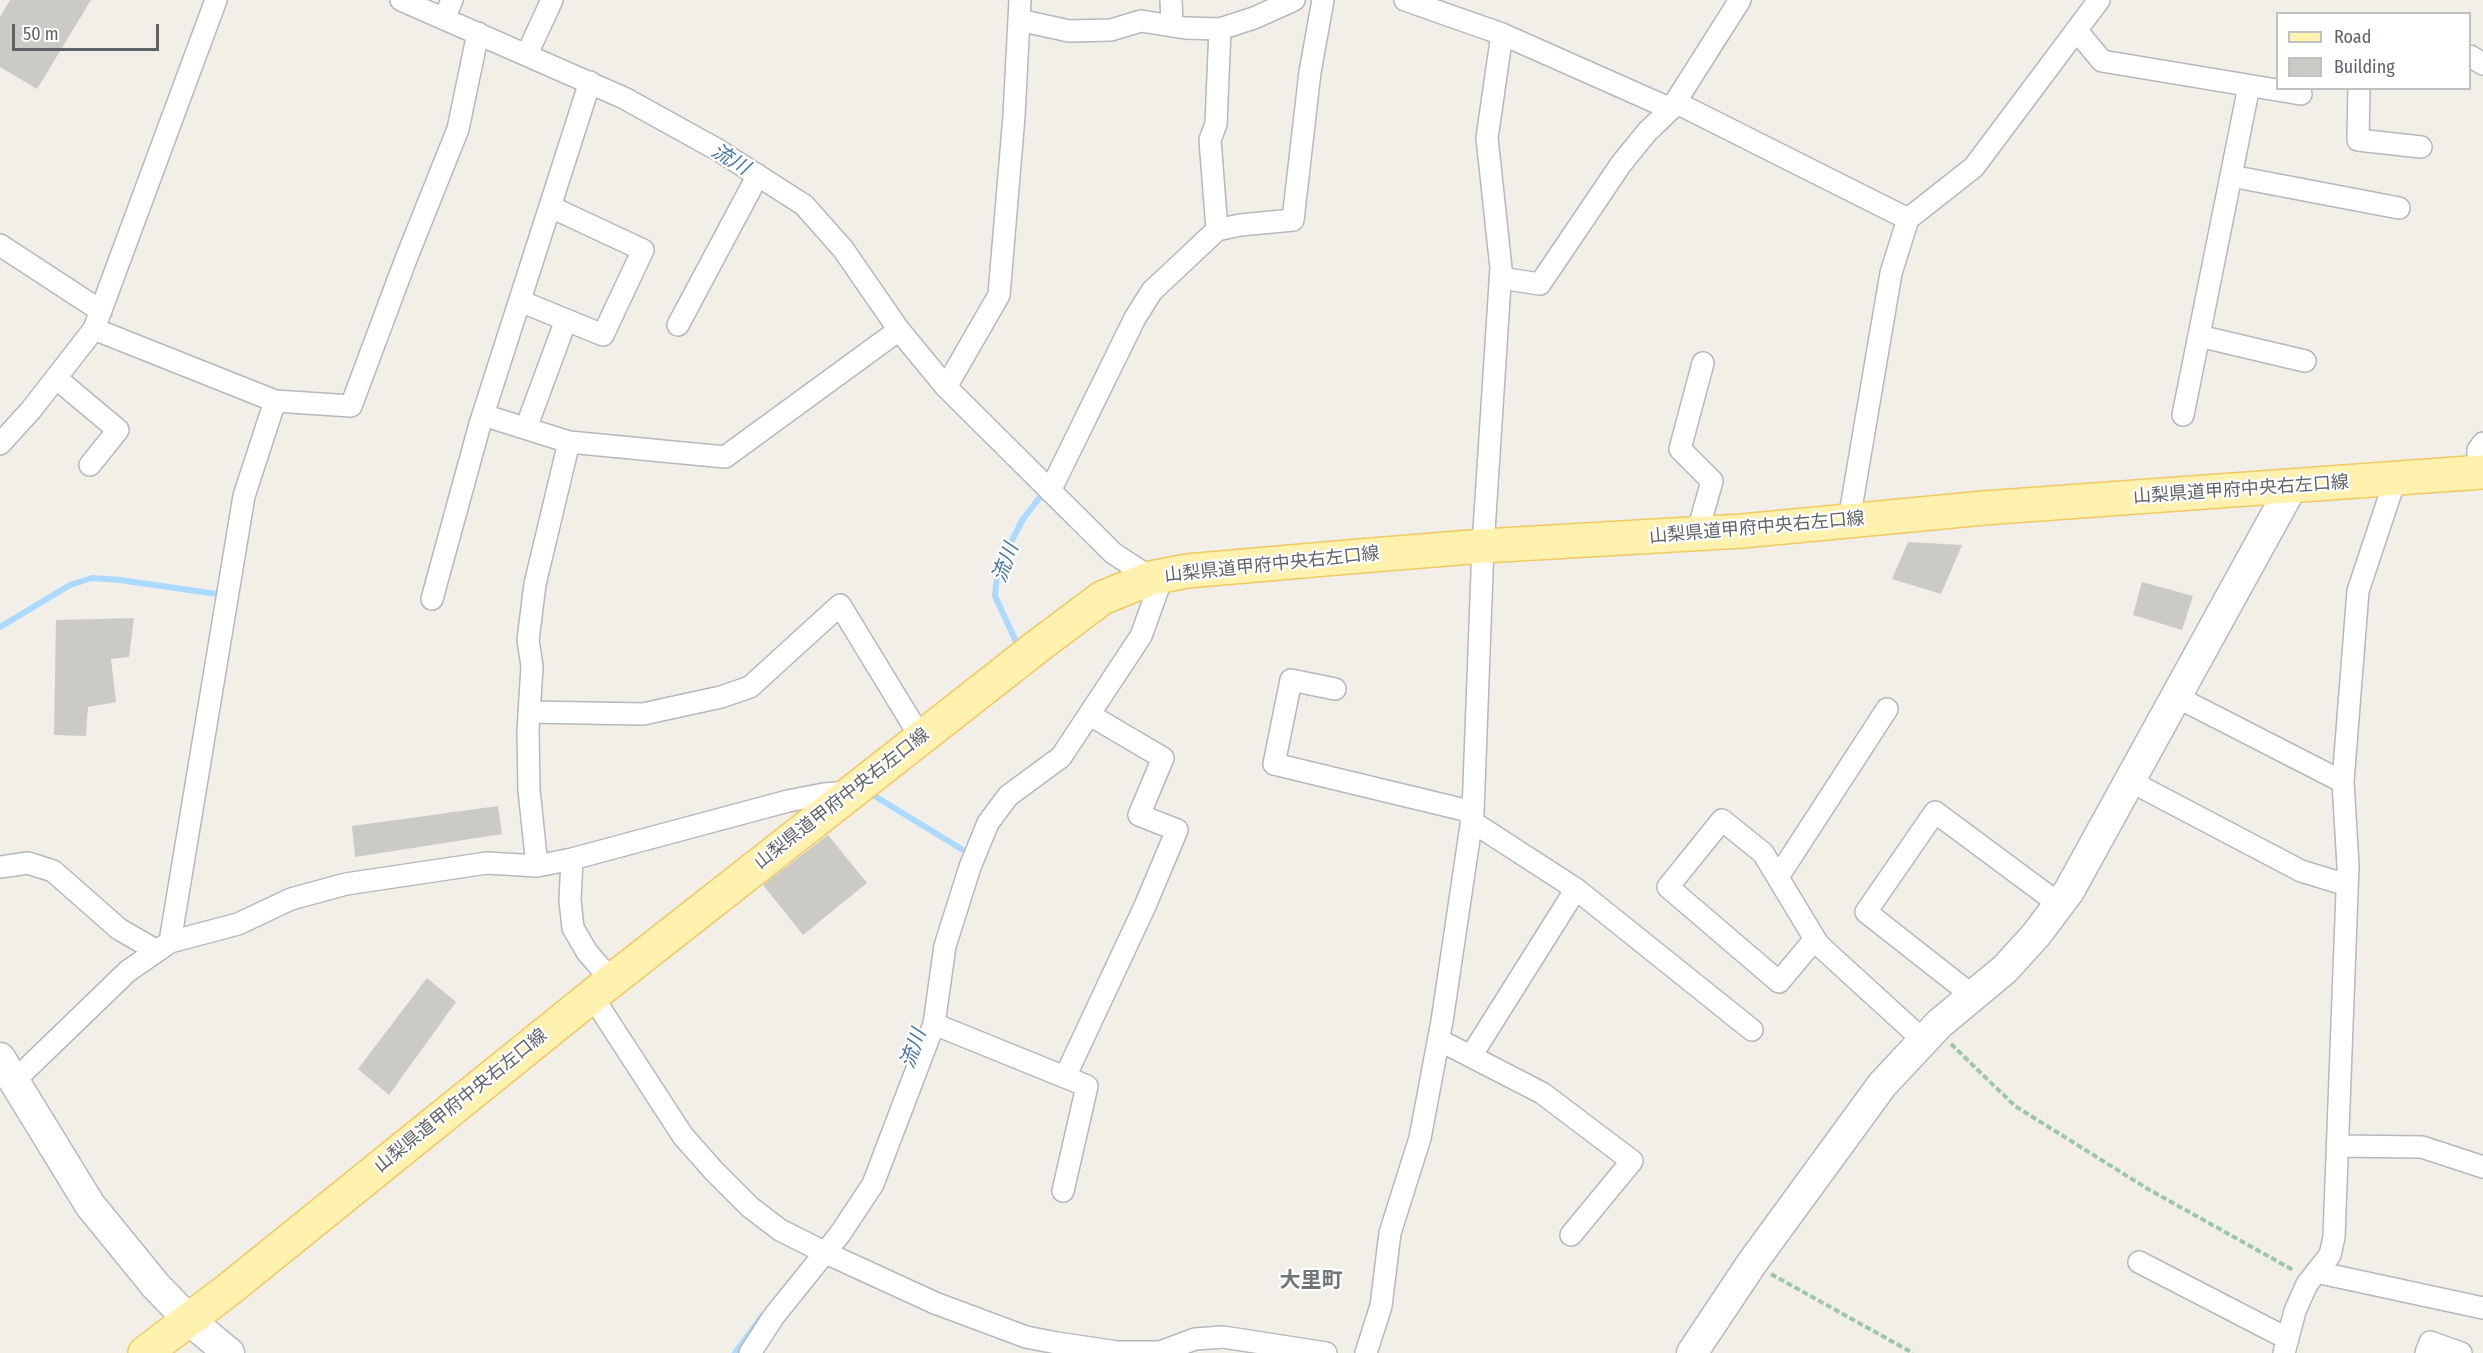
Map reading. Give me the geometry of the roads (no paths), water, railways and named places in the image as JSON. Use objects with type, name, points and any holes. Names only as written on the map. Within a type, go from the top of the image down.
[{"type":"main road","name":"山梨県道甲府中央右左口線","points":[[145,1353],[228,1290],[602,988],[863,783],[916,730],[1102,598],[1157,576],[1187,571],[1483,546],[1697,534],[2106,498],[2395,480],[2481,462]]},
{"type":"street","points":[[0,444],[56,378],[98,320],[216,0]]},
{"type":"street","points":[[401,0],[448,9],[478,33],[624,98],[718,150],[804,205],[821,221],[843,249],[899,330],[946,387],[1113,553],[1157,576],[1141,636],[1090,715],[1061,757],[1008,796],[988,823],[970,867],[945,946],[934,1024],[873,1184],[826,1253],[774,1316],[750,1353]]},
{"type":"street","points":[[527,54],[552,0]]},
{"type":"street","points":[[1171,0],[1172,26]]},
{"type":"street","points":[[946,387],[999,295],[1014,116],[1020,10],[1069,31],[1111,30],[1141,21],[1172,26],[1220,29],[1254,18],[1294,0]]},
{"type":"street","points":[[1050,491],[1135,318],[1152,291],[1217,230],[1240,225],[1293,220],[1310,72],[1323,0]]},
{"type":"street","points":[[1500,279],[1540,284],[1621,164],[1647,132],[1673,106],[1740,0]]},
{"type":"street","points":[[1850,520],[1891,273],[1908,219],[1974,167],[2099,0]]},
{"type":"street","points":[[1417,2],[1502,34],[1673,106],[1908,219]]},
{"type":"street","points":[[1217,230],[1210,140],[1216,124],[1220,29]]},
{"type":"street","points":[[2077,31],[2102,61],[2301,94]]},
{"type":"street","points":[[0,245],[98,320],[275,401],[351,406],[458,129],[478,33]]},
{"type":"street","points":[[1366,1353],[1381,1306],[1390,1233],[1420,1138],[1439,1040],[1472,817],[1483,546],[1500,279],[1487,138],[1502,34]]},
{"type":"street","points":[[432,599],[483,415],[590,82]]},
{"type":"street","points":[[2183,415],[2249,86]]},
{"type":"street","points":[[2359,90],[2358,140],[2421,147]]},
{"type":"street","points":[[678,325],[758,176]]},
{"type":"street","points":[[2231,176],[2399,208]]},
{"type":"street","points":[[520,301],[603,335],[643,250],[551,207]]},
{"type":"street","points":[[526,428],[566,320]]},
{"type":"street","points":[[483,415],[569,442],[725,458],[899,330]]},
{"type":"street","points":[[2199,336],[2305,361]]},
{"type":"street","points":[[1697,534],[1712,481],[1680,449],[1703,363]]},
{"type":"street","points":[[56,378],[118,430],[90,465]]},
{"type":"street","points":[[164,947],[244,496],[275,401]]},
{"type":"street","points":[[537,866],[529,790],[529,712],[532,666],[528,640],[536,584],[569,442]]},
{"type":"street","points":[[2139,1262],[2286,1346],[2295,1311],[2313,1276],[2330,1255],[2334,1237],[2347,885],[2343,782],[2358,591],[2395,480]]},
{"type":"street","points":[[1692,1353],[1752,1263],[1882,1085],[1929,1034],[2005,969],[2059,904],[2177,697],[2292,486]]},
{"type":"street","points":[[529,712],[643,714],[721,697],[750,687],[840,605],[916,730]]},
{"type":"street","points":[[1335,689],[1291,680],[1274,764],[1472,817],[1576,889],[1752,1030]]},
{"type":"street","points":[[2177,697],[2343,782]]},
{"type":"street","points":[[1778,878],[1887,709]]},
{"type":"street","points":[[1065,1077],[1145,906],[1177,830],[1139,815],[1163,758],[1090,715]]},
{"type":"street","points":[[2130,781],[2301,871],[2347,885]]},
{"type":"street","points":[[228,1353],[188,1319],[156,1286],[90,1205],[7,1070],[128,971],[164,947],[238,924],[291,899],[346,884],[487,863],[537,866],[572,859],[863,783]]},
{"type":"street","points":[[1973,996],[1866,912],[1935,812],[2059,904]]},
{"type":"street","points":[[1815,939],[1779,982],[1668,887],[1722,819],[1763,853],[1820,946],[1929,1034]]},
{"type":"street","points":[[572,859],[570,900],[573,928],[587,952],[602,988],[683,1136],[750,1207],[780,1230],[935,1303],[1056,1348],[1160,1352],[1194,1339],[1223,1337],[1326,1353]]},
{"type":"street","points":[[0,867],[28,863],[53,872],[119,929],[164,947]]},
{"type":"street","points":[[1471,1056],[1576,889]]},
{"type":"street","points":[[934,1024],[1087,1086],[1063,1191]]},
{"type":"street","points":[[1439,1040],[1542,1093],[1632,1161],[1571,1235]]},
{"type":"street","points":[[2338,1146],[2422,1147],[2483,1167]]},
{"type":"street","points":[[2313,1276],[2483,1308]]},
{"type":"street","points":[[2426,1353],[2430,1342],[2461,1353]]},
{"type":"waterway","name":"流川","points":[[1016,647],[1018,646],[995,596],[997,575],[1023,519],[1043,493],[1040,490]]},
{"type":"waterway","points":[[0,627],[70,585],[92,578],[224,595]]},
{"type":"waterway","name":"流川","points":[[868,792],[968,853],[966,858]]},
{"type":"waterway","name":"流川","points":[[735,1353],[763,1315]]},
{"type":"district","name":"大里町","points":[[1311,1281]]}]
